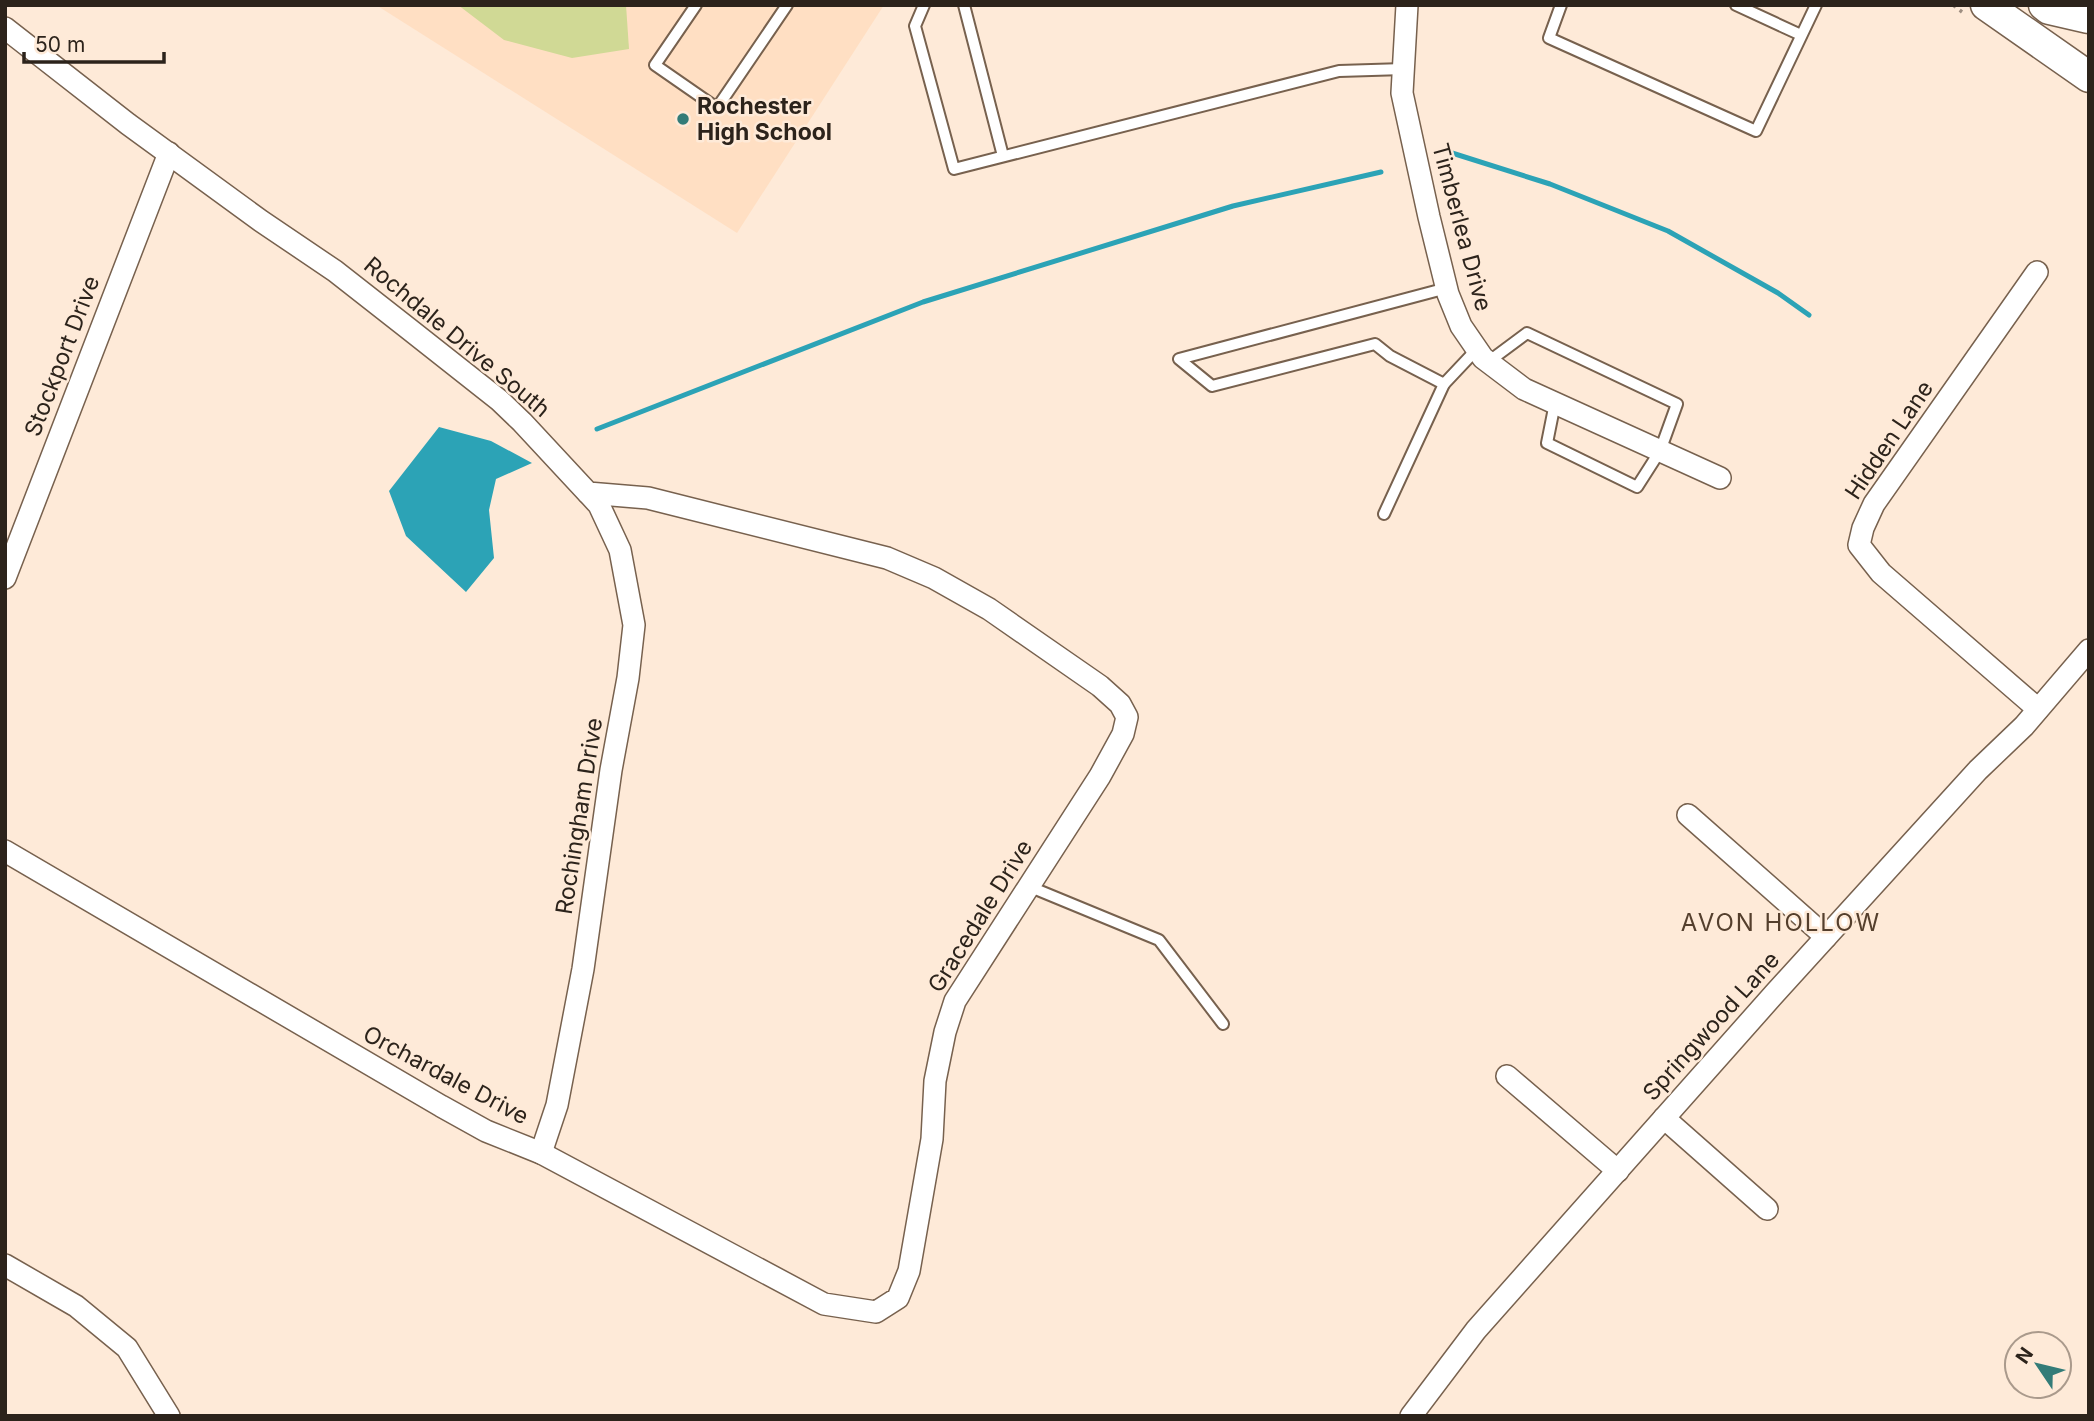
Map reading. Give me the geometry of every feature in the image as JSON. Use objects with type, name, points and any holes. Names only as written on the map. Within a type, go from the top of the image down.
[{"type":"main road","points":[[1986,5],[2089,77]]},
{"type":"main road","points":[[2044,5],[2049,9],[2082,14]]},
{"type":"street","name":"Timberlea Drive","points":[[1407,5],[1402,93],[1429,217],[1447,288],[1461,326],[1483,355],[1524,388],[1720,478]]},
{"type":"street","name":"Rochdale Drive South","points":[[5,28],[261,221],[335,271],[499,400],[588,493]]},
{"type":"street","name":"Stockport Drive","points":[[5,578],[169,153]]},
{"type":"street","name":"Hidden Lane","points":[[2037,272],[1874,504],[1863,527],[1859,545],[1881,573],[2038,709]]},
{"type":"street","name":"Gracedale Drive","points":[[588,493],[648,498],[887,558],[934,578],[989,609],[1100,686],[1120,704],[1127,717],[1123,734],[1100,776],[955,1001],[945,1032],[935,1081],[932,1139],[909,1271],[898,1298],[876,1312]]},
{"type":"street","name":"Rochingham Drive","points":[[541,1153],[557,1105],[583,969],[634,625],[620,550],[599,505],[588,493]]},
{"type":"street","name":"Springwood Lane","points":[[1411,1416],[1476,1330],[1826,937],[1978,770],[2024,726],[2089,650]]},
{"type":"street","points":[[1688,815],[1826,937]]},
{"type":"street","name":"Orchardale Drive","points":[[5,851],[486,1131],[541,1153],[824,1304],[876,1312]]},
{"type":"street","points":[[1507,1076],[1618,1171]]},
{"type":"street","points":[[1664,1118],[1767,1209]]},
{"type":"street","points":[[5,1265],[76,1306],[127,1349],[169,1416]]},
{"type":"lane","points":[[696,5],[655,65],[717,108],[787,5]]},
{"type":"lane","points":[[923,5],[915,26],[954,169],[1339,71],[1404,69]]},
{"type":"lane","points":[[964,5],[1003,156]]},
{"type":"lane","points":[[1561,5],[1549,38],[1756,131],[1816,5]]},
{"type":"lane","points":[[1736,5],[1801,35]]},
{"type":"lane","points":[[1444,384],[1390,356],[1375,344],[1212,386],[1179,359],[1447,288]]},
{"type":"lane","points":[[1384,514],[1444,384],[1483,355],[1527,333],[1677,404],[1660,451],[1637,487],[1547,443],[1555,402]]},
{"type":"lane","points":[[1028,886],[1159,940],[1223,1024]]},
{"type":"shaded area","name":"Rochester High School","points":[[376,5],[884,5],[737,233]]},
{"type":"green space","points":[[458,5],[626,5],[629,49],[572,58],[504,40]]},
{"type":"water","points":[[439,427],[491,441],[532,463],[496,479],[489,510],[494,558],[466,592],[406,536],[389,491]]},
{"type":"waterway","points":[[1452,153],[1550,184],[1668,231],[1778,293],[1809,315]]},
{"type":"waterway","points":[[597,429],[923,302],[1233,206],[1381,172]]},
{"type":"place","name":"Rochester High School","points":[[683,119]]},
{"type":"district","name":"AVON HOLLOW","points":[[1781,922]]}]
